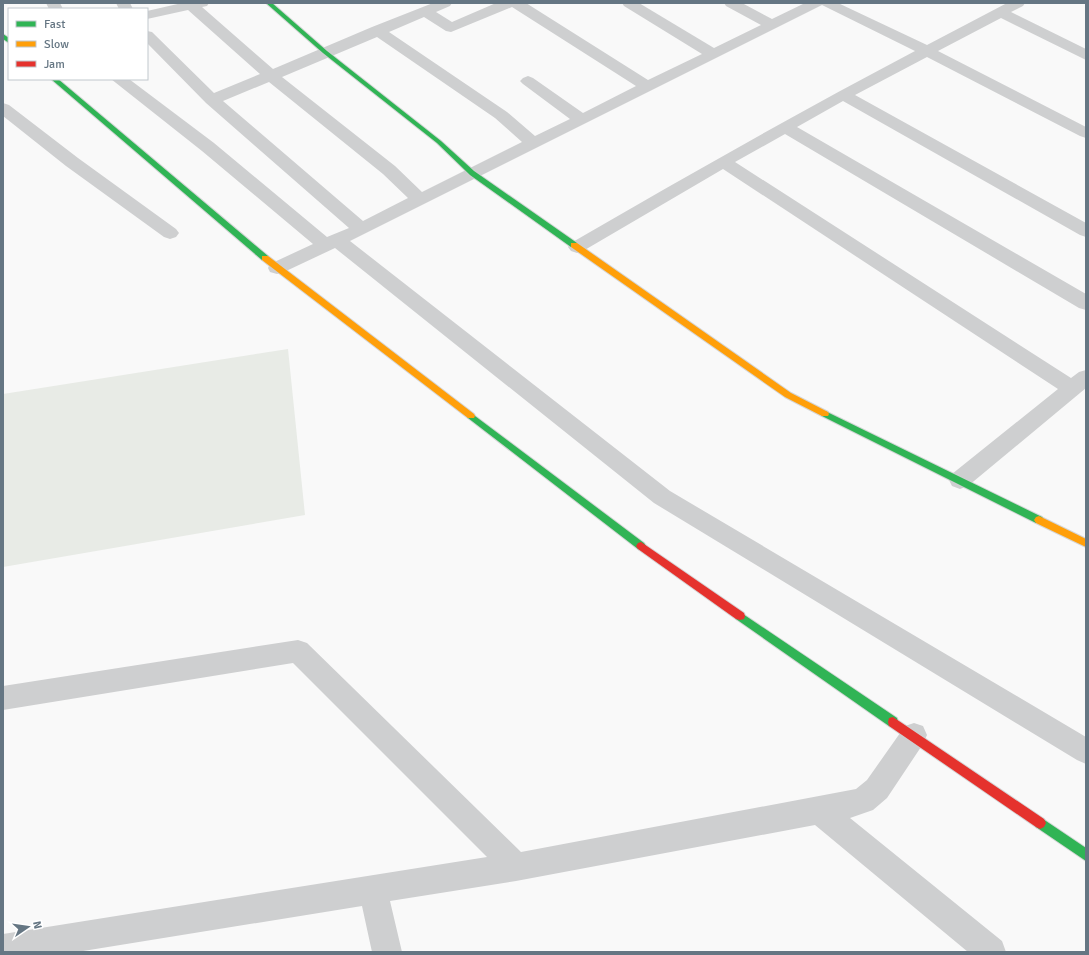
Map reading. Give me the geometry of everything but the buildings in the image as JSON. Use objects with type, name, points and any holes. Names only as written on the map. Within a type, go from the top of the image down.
[{"type":"main road","points":[[269,3],[325,52],[439,142],[472,173],[788,395],[1086,543]]},
{"type":"main road","points":[[55,80],[277,268],[661,561],[1086,855]]},
{"type":"street","points":[[212,100],[377,30],[445,3]]},
{"type":"street","points":[[425,11],[451,28],[487,6],[508,3]]},
{"type":"street","points":[[516,3],[647,86]]},
{"type":"street","points":[[629,3],[713,54]]},
{"type":"street","points":[[731,3],[772,25]]},
{"type":"street","points":[[277,268],[361,229],[816,3]]},
{"type":"street","points":[[826,3],[927,51],[1086,133]]},
{"type":"street","points":[[577,247],[723,162],[843,95],[1018,3]]},
{"type":"street","points":[[148,15],[197,4],[270,75],[389,170],[419,199]]},
{"type":"street","points":[[1000,12],[1086,55]]},
{"type":"street","points":[[377,30],[501,115],[533,143]]},
{"type":"street","points":[[148,36],[212,100],[361,229]]},
{"type":"street","points":[[1068,47],[1086,36]]},
{"type":"street","points":[[120,80],[330,243],[662,497],[1086,751]]},
{"type":"street","points":[[528,81],[581,119]]},
{"type":"street","points":[[843,95],[1086,230]]},
{"type":"street","points":[[3,108],[72,162],[170,233]]},
{"type":"street","points":[[786,128],[1086,303]]},
{"type":"street","points":[[723,162],[1079,383],[960,480]]},
{"type":"street","points":[[3,698],[298,651],[516,867]]},
{"type":"street","points":[[3,949],[516,867],[819,810],[863,800],[877,789],[914,736]]},
{"type":"street","points":[[819,810],[991,952]]},
{"type":"street","points":[[373,889],[387,952]]},
{"type":"shaded area","points":[[288,349],[305,515],[3,567],[3,394]]},
{"type":"traffic: fast","points":[[269,3],[325,52],[439,142],[472,173],[574,245]]},
{"type":"traffic: fast","points":[[3,36],[8,40]]},
{"type":"traffic: fast","points":[[55,80],[265,258]]},
{"type":"traffic: fast","points":[[825,414],[1039,520]]},
{"type":"traffic: fast","points":[[471,416],[641,546]]},
{"type":"traffic: fast","points":[[740,616],[893,722]]},
{"type":"traffic: fast","points":[[1040,823],[1086,855]]},
{"type":"traffic: slow","points":[[574,245],[788,395],[825,414]]},
{"type":"traffic: slow","points":[[265,258],[471,416]]},
{"type":"traffic: slow","points":[[1039,520],[1086,543]]},
{"type":"traffic: jam","points":[[641,546],[740,616]]},
{"type":"traffic: jam","points":[[893,722],[1040,823]]}]
